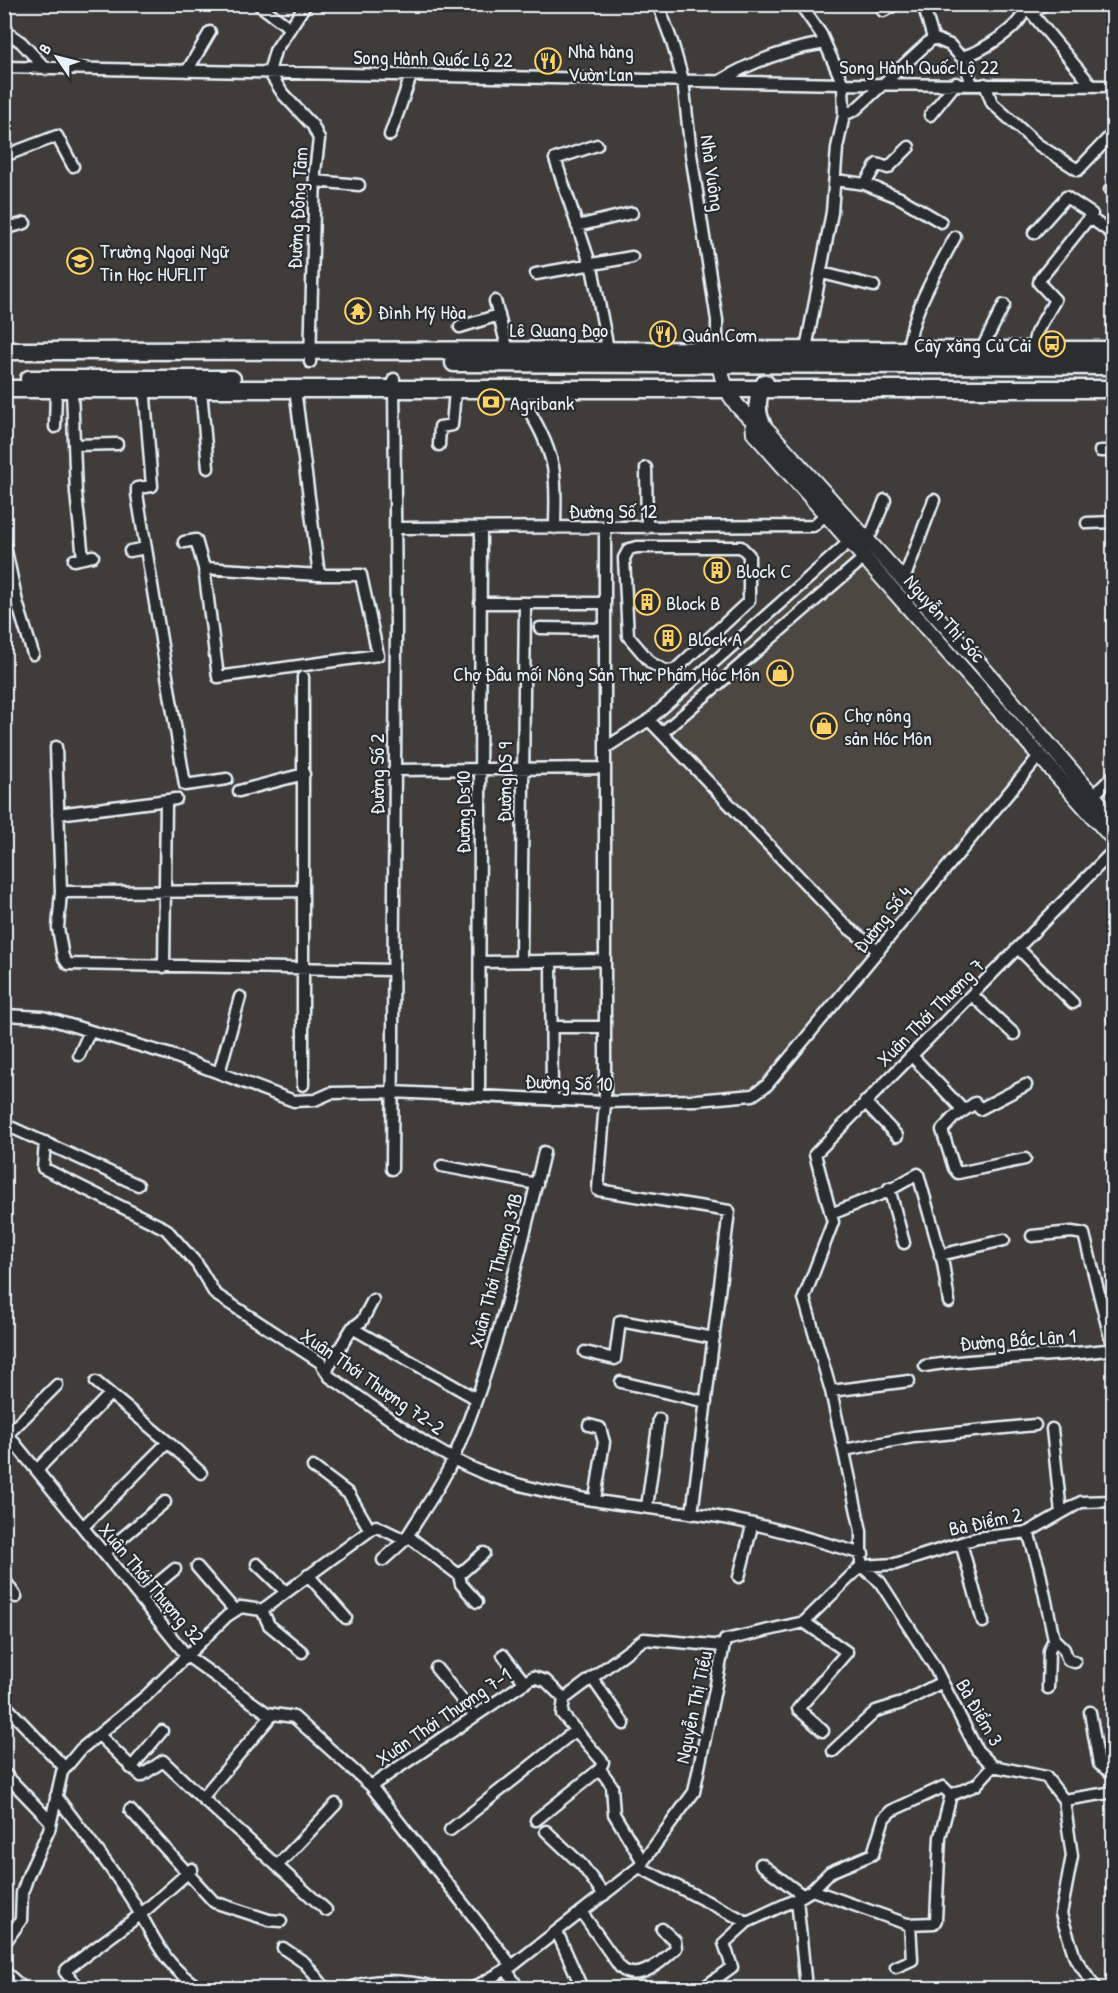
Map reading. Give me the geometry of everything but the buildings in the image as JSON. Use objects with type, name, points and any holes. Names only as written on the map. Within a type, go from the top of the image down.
[{"type":"highway","name":"Lê Quang Đạo","points":[[4,379],[144,384],[395,384],[455,391],[517,389],[721,371],[806,349],[1113,350]]},
{"type":"highway","name":"Lê Quang Đạo","points":[[4,351],[310,357]]},
{"type":"highway","name":"Lê Quang Đạo","points":[[4,362],[310,357],[610,357],[721,371],[764,385],[1113,389]]},
{"type":"highway","name":"Lê Quang Đạo","points":[[4,389],[64,390],[144,384],[201,390],[295,389],[721,371],[1113,366]]},
{"type":"highway","name":"Lê Quang Đạo","points":[[764,385],[1113,379]]},
{"type":"highway","points":[[757,423],[764,385]]},
{"type":"main road","name":"Nguyễn Thị Sóc","points":[[721,371],[757,423],[857,541],[865,557],[1113,840]]},
{"type":"main road","name":"Nguyễn Thị Sóc","points":[[757,423],[754,433],[826,514],[903,582],[978,662],[1113,820]]},
{"type":"street","points":[[258,4],[290,28]]},
{"type":"street","points":[[269,72],[275,51],[306,4]]},
{"type":"street","name":"Nhà Vuông","points":[[657,4],[672,42],[683,81],[691,154],[717,320],[721,371]]},
{"type":"street","points":[[800,4],[825,43],[843,84],[844,115],[837,148],[835,180],[822,273],[806,349]]},
{"type":"street","points":[[883,11],[897,4]]},
{"type":"street","points":[[923,4],[933,38]]},
{"type":"street","points":[[962,56],[982,49],[1020,20],[1027,8],[1044,4]]},
{"type":"street","points":[[1027,8],[1113,96]]},
{"type":"street","points":[[4,30],[21,42],[46,69]]},
{"type":"street","points":[[188,71],[210,32]]},
{"type":"street","points":[[933,38],[950,45],[962,56],[972,84]]},
{"type":"street","points":[[844,115],[855,110],[933,38]]},
{"type":"street","points":[[720,81],[746,65],[805,46],[825,43]]},
{"type":"street","name":"Song Hành Quốc Lộ 22","points":[[4,68],[843,84],[956,83],[1103,86]]},
{"type":"street","name":"Đường Đồng Tâm","points":[[269,72],[283,94],[313,126],[319,139],[315,181],[310,357]]},
{"type":"street","points":[[390,135],[411,76]]},
{"type":"street","points":[[930,115],[956,83]]},
{"type":"street","points":[[985,84],[992,103],[1037,144],[1078,170],[1113,132]]},
{"type":"street","points":[[4,156],[57,136],[73,166]]},
{"type":"street","points":[[597,144],[555,159],[591,265],[610,357]]},
{"type":"street","points":[[865,184],[877,164],[888,168],[909,147]]},
{"type":"street","points":[[835,180],[865,184],[900,198],[941,222]]},
{"type":"street","points":[[315,181],[359,184]]},
{"type":"street","points":[[1034,233],[1066,197],[1113,235]]},
{"type":"street","points":[[577,226],[632,213]]},
{"type":"street","points":[[1032,350],[1036,333],[1055,300],[1039,283],[1090,215]]},
{"type":"street","points":[[4,229],[25,223]]},
{"type":"street","points":[[908,351],[909,341],[925,296],[956,237]]},
{"type":"street","points":[[536,274],[632,257]]},
{"type":"street","points":[[822,273],[874,286]]},
{"type":"street","points":[[495,301],[510,356]]},
{"type":"street","points":[[981,350],[1004,305]]},
{"type":"street","points":[[460,327],[499,315]]},
{"type":"street","points":[[144,384],[152,486],[137,488],[185,784],[227,779]]},
{"type":"street","name":"Đường Số 2","points":[[393,1169],[395,384]]},
{"type":"street","points":[[295,389],[319,575]]},
{"type":"street","points":[[517,389],[541,431],[553,467],[555,528]]},
{"type":"street","points":[[55,427],[64,390]]},
{"type":"street","points":[[64,390],[74,445],[76,493],[83,558]]},
{"type":"street","points":[[201,390],[208,468]]},
{"type":"street","points":[[439,445],[440,427],[452,425],[455,391]]},
{"type":"street","points":[[74,445],[117,444]]},
{"type":"street","points":[[1100,451],[1113,451]]},
{"type":"street","points":[[646,468],[647,528]]},
{"type":"street","points":[[903,582],[934,500]]},
{"type":"street","points":[[604,748],[648,720],[766,616],[857,541],[872,532],[885,501]]},
{"type":"street","name":"Đường Số 12","points":[[396,528],[813,526],[826,514]]},
{"type":"street","points":[[1087,523],[1113,522]]},
{"type":"street","points":[[692,527],[692,547]]},
{"type":"street","name":"Đường Ds10","points":[[479,1096],[481,528]]},
{"type":"street","points":[[605,528],[605,1102],[598,1190],[729,1211],[692,1514]]},
{"type":"street","points":[[184,542],[196,540],[204,568],[218,677],[378,655],[361,575],[319,575],[204,568]]},
{"type":"street","points":[[4,541],[20,611],[33,654]]},
{"type":"street","points":[[692,547],[741,547],[746,549],[750,558],[749,601],[685,663],[671,671],[661,669],[644,657],[629,638],[624,558],[633,548],[692,547]]},
{"type":"street","points":[[130,551],[146,548]]},
{"type":"street","points":[[662,733],[865,557]]},
{"type":"street","points":[[749,601],[766,616]]},
{"type":"street","points":[[480,603],[605,603]]},
{"type":"street","name":"Đường DS 9","points":[[521,961],[525,603]]},
{"type":"street","points":[[540,628],[605,629]]},
{"type":"street","points":[[737,642],[751,656]]},
{"type":"street","points":[[685,663],[698,676]]},
{"type":"street","points":[[303,677],[305,970],[303,1085]]},
{"type":"street","points":[[648,720],[847,927],[879,951]]},
{"type":"street","points":[[57,747],[61,892],[59,934],[63,957],[68,964],[393,970]]},
{"type":"street","name":"Đường Số 4","points":[[744,1097],[753,1095],[767,1085],[1040,755]]},
{"type":"street","points":[[394,770],[605,768]]},
{"type":"street","points":[[239,791],[304,774]]},
{"type":"street","points":[[1093,796],[1113,775]]},
{"type":"street","points":[[58,814],[171,800],[164,967]]},
{"type":"street","name":"Xuân Thới Thượng 7","points":[[831,1214],[815,1154],[1113,850]]},
{"type":"street","points":[[61,892],[303,891]]},
{"type":"street","points":[[1018,948],[1073,1003]]},
{"type":"street","points":[[551,960],[552,1100]]},
{"type":"street","points":[[481,962],[605,960]]},
{"type":"street","points":[[972,995],[1014,1035]]},
{"type":"street","points":[[219,1073],[240,997]]},
{"type":"street","name":"Đường Số 10","points":[[4,1015],[43,1017],[90,1030],[294,1101],[315,1101],[331,1093],[392,1092],[605,1102],[744,1097]]},
{"type":"street","points":[[552,1027],[605,1027]]},
{"type":"street","points":[[79,1055],[90,1030]]},
{"type":"street","points":[[912,1056],[963,1110]]},
{"type":"street","points":[[1025,1160],[982,1169],[956,1171],[942,1130],[963,1110],[975,1103],[980,1109],[1026,1085]]},
{"type":"street","points":[[865,1102],[897,1136]]},
{"type":"street","points":[[4,1124],[138,1185]]},
{"type":"street","name":"Xuân Thới Thượng 72-2","points":[[45,1142],[43,1168],[166,1229],[197,1264],[215,1294],[320,1362],[330,1377],[453,1459],[498,1478],[596,1499],[752,1526],[863,1554]]},
{"type":"street","name":"Xuân Thới Thượng 31B","points":[[383,1560],[407,1538],[453,1459],[504,1320],[544,1152]]},
{"type":"street","points":[[442,1166],[537,1184]]},
{"type":"street","points":[[823,1731],[798,1709],[847,1652],[804,1622],[861,1566],[863,1554],[861,1531],[831,1391],[804,1298],[833,1222],[831,1214],[886,1192],[889,1188],[918,1174],[940,1255],[949,1302]]},
{"type":"street","points":[[889,1188],[904,1243]]},
{"type":"street","points":[[1032,1236],[1072,1232],[1084,1234],[1113,1349]]},
{"type":"street","points":[[940,1255],[1004,1240]]},
{"type":"street","points":[[326,1371],[352,1328],[362,1321],[373,1300]]},
{"type":"street","points":[[585,1352],[615,1359],[620,1321],[714,1338]]},
{"type":"street","points":[[352,1328],[475,1398]]},
{"type":"street","name":"Đường Bắc Lân 1","points":[[925,1366],[973,1358],[1086,1353],[1113,1349]]},
{"type":"street","points":[[831,1391],[909,1381]]},
{"type":"street","points":[[96,1382],[201,1473]]},
{"type":"street","points":[[621,1382],[706,1402]]},
{"type":"street","points":[[6,1432],[57,1385]]},
{"type":"street","points":[[37,1470],[110,1394]]},
{"type":"street","points":[[647,1507],[659,1419]]},
{"type":"street","points":[[589,1425],[600,1428],[604,1442],[596,1499]]},
{"type":"street","points":[[844,1450],[914,1437],[1035,1425]]},
{"type":"street","points":[[1052,1429],[1061,1513]]},
{"type":"street","name":"Xuân Thới Thượng 32","points":[[6,1432],[186,1656],[267,1713],[294,1717],[371,1786],[509,1967],[518,1989]]},
{"type":"street","points":[[82,1527],[168,1443]]},
{"type":"street","points":[[314,1467],[349,1494],[370,1530]]},
{"type":"street","name":"Bà Điểm 2","points":[[861,1566],[878,1567],[895,1564],[976,1538],[1028,1532],[1081,1502],[1113,1501]]},
{"type":"street","points":[[104,1553],[165,1502]]},
{"type":"street","points":[[4,1944],[21,1920],[22,1893],[28,1872],[51,1822],[65,1768],[81,1749],[100,1736],[235,1611],[241,1607],[262,1610],[376,1526],[407,1538],[459,1575],[461,1584],[477,1602]]},
{"type":"street","points":[[739,1577],[752,1526]]},
{"type":"street","points":[[1028,1532],[1039,1568],[1054,1639],[1064,1649],[1068,1660],[1075,1662]]},
{"type":"street","points":[[961,1543],[983,1622]]},
{"type":"street","points":[[459,1575],[484,1553]]},
{"type":"street","points":[[257,1564],[286,1592]]},
{"type":"street","name":"Bà Điểm 3","points":[[861,1566],[880,1582],[942,1682],[977,1750],[993,1766],[1046,1777],[1064,1800]]},
{"type":"street","points":[[197,1567],[235,1611]]},
{"type":"street","points":[[140,1598],[175,1569]]},
{"type":"street","points":[[308,1575],[346,1618]]},
{"type":"street","points":[[5,1581],[16,1597]]},
{"type":"street","points":[[262,1610],[269,1625],[302,1652]]},
{"type":"street","name":"Nguyễn Thị Tiểu","points":[[474,1989],[557,1932],[641,1865],[694,1792],[725,1640],[804,1622]]},
{"type":"street","points":[[536,1820],[600,1769],[603,1762],[562,1714],[564,1699],[644,1639],[724,1646]]},
{"type":"street","points":[[1048,1688],[1049,1651],[1054,1639]]},
{"type":"street","points":[[503,1655],[525,1683]]},
{"type":"street","points":[[436,1668],[475,1716]]},
{"type":"street","name":"Xuân Thới Thượng 7-1","points":[[371,1786],[533,1677],[546,1681],[564,1699]]},
{"type":"street","points":[[592,1678],[624,1724]]},
{"type":"street","points":[[833,1751],[876,1711],[902,1703],[942,1682]]},
{"type":"street","points":[[4,1704],[65,1768]]},
{"type":"street","points":[[1090,1712],[1099,1764],[1113,1775]]},
{"type":"street","points":[[202,1798],[273,1714]]},
{"type":"street","points":[[450,1830],[576,1730]]},
{"type":"street","points":[[131,1768],[162,1731]]},
{"type":"street","points":[[100,1736],[131,1768],[144,1776],[163,1761],[326,1910]]},
{"type":"street","points":[[951,1795],[976,1785],[993,1766]]},
{"type":"street","points":[[600,1769],[612,1786],[614,1814],[641,1865],[747,1922]]},
{"type":"street","points":[[4,1773],[51,1822]]},
{"type":"street","points":[[703,1989],[732,1967],[724,1943],[747,1922],[804,1895],[830,1872],[873,1854],[885,1818],[891,1811],[943,1787],[951,1795]]},
{"type":"street","points":[[1096,1989],[1075,1959],[1061,1914],[1072,1856],[1064,1800],[1113,1792]]},
{"type":"street","points":[[761,1864],[804,1895],[910,1924],[932,1924],[936,1922],[940,1838],[951,1795]]},
{"type":"street","points":[[56,1796],[129,1894],[158,1948],[185,1979],[201,1989]]},
{"type":"street","points":[[277,1866],[336,1803]]},
{"type":"street","points":[[130,1810],[190,1871],[214,1902],[269,1920],[281,1921]]},
{"type":"street","points":[[546,1832],[582,1866],[604,1895]]},
{"type":"street","points":[[79,1989],[66,1970],[140,1915],[190,1871]]},
{"type":"street","points":[[804,1895],[806,1989]]},
{"type":"street","points":[[582,1913],[620,1967],[626,1972],[644,1972],[676,1948],[676,1943],[662,1929]]},
{"type":"street","points":[[896,1967],[912,1960],[910,1924]]},
{"type":"street","points":[[557,1932],[582,1989]]},
{"type":"street","points":[[283,1948],[305,1963],[325,1989]]},
{"type":"street","points":[[4,1971],[22,1989]]},
{"type":"street","points":[[351,1989],[363,1983],[422,1984],[441,1989]]},
{"type":"shaded area","name":"Chợ Đầu mối Nông Sản Thực Phẩm Hóc Môn","points":[[849,547],[1030,751],[1030,759],[764,1083],[755,1090],[692,1097],[609,1097],[611,751],[656,719]]},
{"type":"place","name":"Nhà hàng Vườn Lan","points":[[548,61]]},
{"type":"place","name":"Trường Ngoại Ngữ Tin Học HUFLIT","points":[[80,261]]},
{"type":"place","name":"Đình Mỹ Hòa","points":[[358,311]]},
{"type":"place","name":"Quán Cơm","points":[[663,334]]},
{"type":"place","name":"Cây xăng Củ Cải","points":[[1052,344]]},
{"type":"place","name":"Agribank","points":[[491,402]]},
{"type":"place","name":"Block C","points":[[717,570]]},
{"type":"place","name":"Block B","points":[[647,602]]},
{"type":"place","name":"Block A","points":[[668,638]]},
{"type":"place","name":"Chợ Đầu mối Nông Sản Thực Phẩm Hóc Môn","points":[[780,673]]},
{"type":"place","name":"Chợ nông sản Hóc Môn","points":[[824,726]]}]
